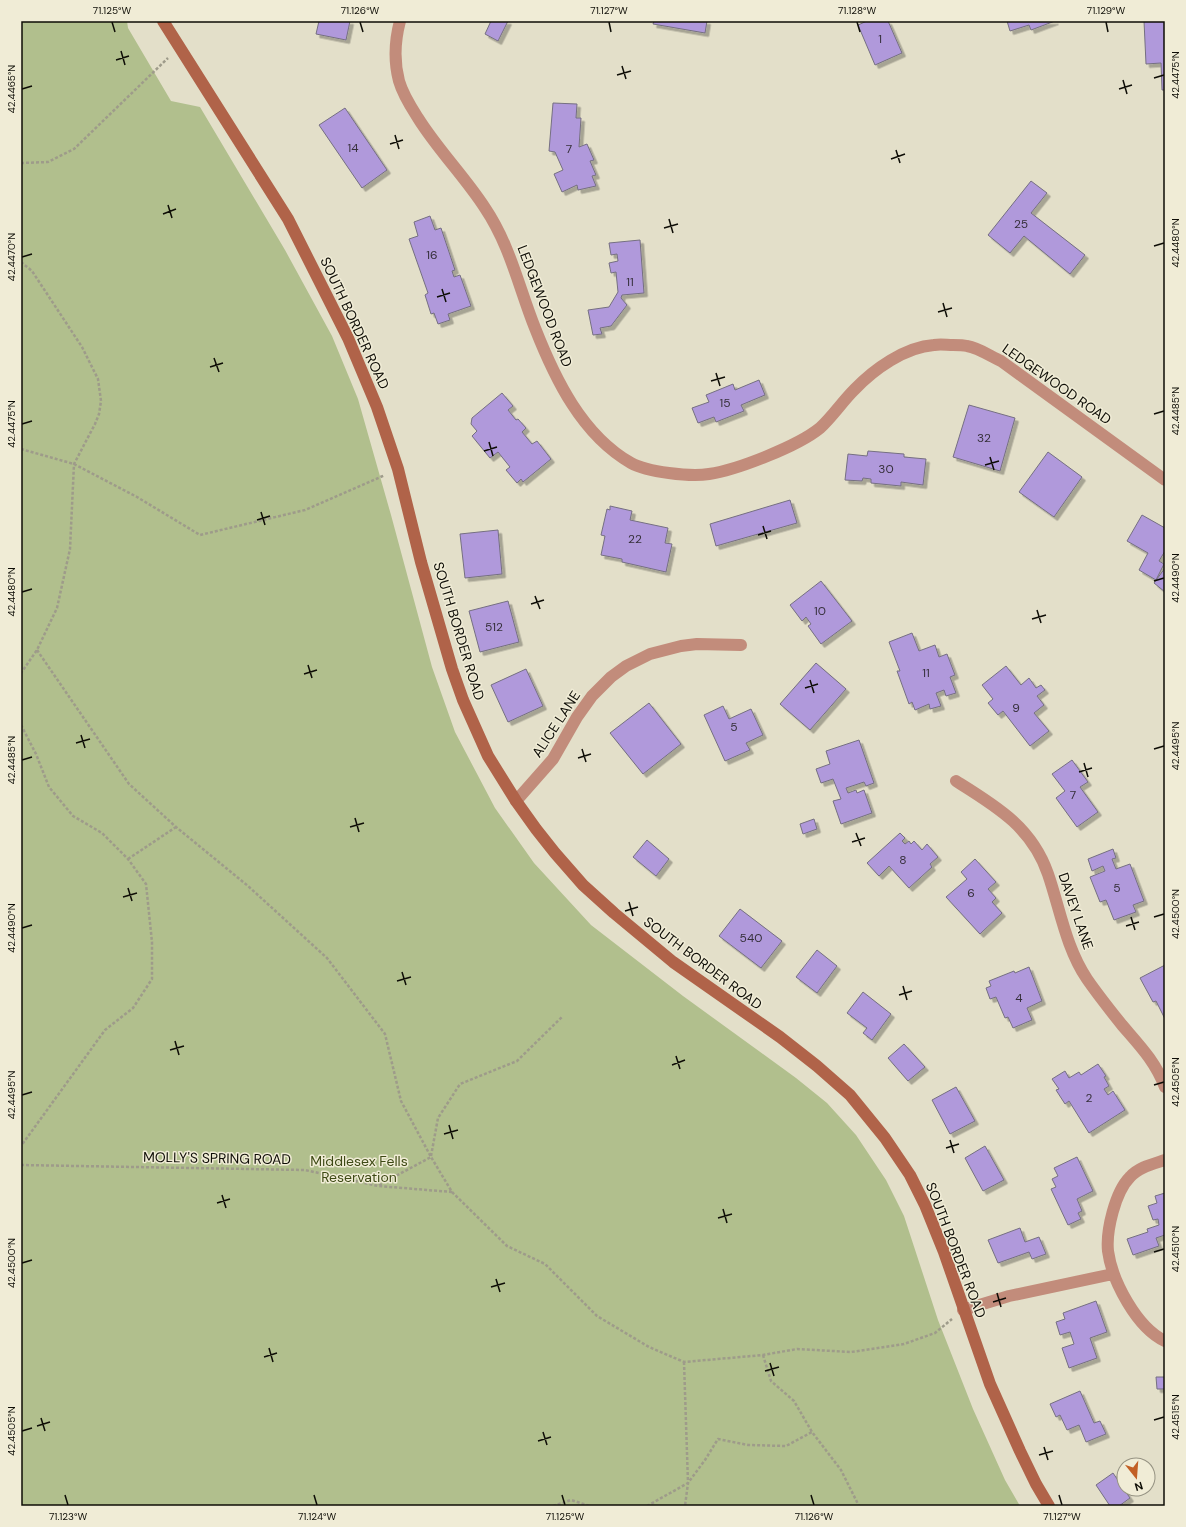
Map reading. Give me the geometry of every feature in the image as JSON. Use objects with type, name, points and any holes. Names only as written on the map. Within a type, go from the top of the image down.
[{"type":"main road","name":"SOUTH BORDER ROAD","points":[[163,21],[288,219],[348,338],[376,407],[398,470],[437,618],[459,688],[488,756],[516,801],[555,853],[584,885],[614,913],[673,962],[780,1037],[850,1095],[901,1160],[918,1190],[944,1252],[963,1310],[1004,1418],[1036,1484],[1049,1506]]},
{"type":"street","name":"LEDGEWOOD ROAD","points":[[400,21],[396,58],[399,82],[406,98],[424,128],[477,197],[495,225],[511,258],[535,327],[557,378],[585,422],[607,445],[632,464],[653,471],[707,475],[765,456],[792,444],[819,428],[834,414],[854,389],[877,369],[903,354],[934,345],[966,346],[977,349],[1001,361],[1165,480]]},
{"type":"street","name":"ALICE LANE","points":[[516,801],[553,758],[577,717],[592,696],[611,677],[626,666],[650,654],[681,646],[697,644],[741,645]]},
{"type":"street","name":"DAVEY LANE","points":[[956,781],[1001,809],[1032,843],[1048,872],[1067,937],[1086,978],[1102,1000],[1147,1052],[1158,1070],[1165,1087]]},
{"type":"street","points":[[1165,1160],[1139,1169],[1123,1185],[1112,1214],[1108,1249],[1113,1274],[1124,1297],[1145,1327],[1165,1341]]},
{"type":"street","points":[[963,1310],[1008,1296],[1113,1274]]},
{"type":"path","points":[[21,163],[48,162],[74,149],[142,81],[179,47]]},
{"type":"path","points":[[21,262],[32,271],[82,347],[98,379],[101,400],[99,414],[74,464],[70,549],[57,608],[37,650],[21,674]]},
{"type":"path","points":[[21,449],[74,464],[137,497],[200,535],[305,510],[398,470]]},
{"type":"path","points":[[37,650],[129,784],[176,827],[248,886],[327,958],[385,1034],[401,1101],[431,1157],[452,1192],[507,1246],[545,1264],[597,1316],[649,1347],[684,1362],[763,1355],[797,1349],[851,1352],[904,1344],[935,1333],[963,1310]]},
{"type":"path","points":[[21,725],[36,754],[50,787],[74,816],[102,833],[128,859],[146,884],[152,942],[152,979],[133,1008],[105,1030],[21,1146]]},
{"type":"path","points":[[128,859],[176,827]]},
{"type":"path","points":[[431,1157],[438,1118],[460,1084],[517,1061],[563,1016]]},
{"type":"path","points":[[378,1186],[431,1157]]},
{"type":"path","name":"MOLLY'S SPRING ROAD","points":[[21,1165],[305,1170],[378,1186],[452,1192]]},
{"type":"path","points":[[763,1355],[771,1381],[794,1401],[812,1432],[841,1470],[859,1506]]},
{"type":"path","points":[[684,1362],[688,1483],[685,1506]]},
{"type":"path","points":[[647,1506],[688,1483],[718,1439],[748,1445],[786,1446],[812,1432]]},
{"type":"path","points":[[553,1506],[571,1500],[590,1506]]},
{"type":"green space","name":"Middlesex Fells Reservation","points":[[21,21],[127,21],[128,28],[171,101],[200,107],[285,250],[332,336],[358,399],[432,667],[455,732],[495,808],[534,863],[591,925],[683,996],[796,1078],[827,1103],[856,1135],[886,1180],[904,1216],[938,1320],[973,1409],[1005,1480],[1020,1506],[21,1506]]},
{"type":"building","points":[[319,21],[350,21],[346,40],[316,34]]},
{"type":"building","points":[[491,21],[508,21],[498,41],[485,34]]},
{"type":"building","points":[[654,21],[707,21],[705,33],[653,24]]},
{"type":"building","points":[[867,21],[888,21],[902,53],[875,65],[858,25]]},
{"type":"building","points":[[1007,21],[1055,21],[1031,30],[1029,25],[1010,31]]},
{"type":"building","points":[[1144,21],[1165,21],[1165,90],[1162,90],[1161,63],[1146,64]]},
{"type":"building","points":[[553,103],[577,104],[576,118],[581,118],[579,147],[587,144],[594,160],[590,161],[596,175],[592,176],[596,186],[578,190],[577,185],[562,192],[554,174],[563,170],[555,152],[549,151]]},
{"type":"building","points":[[345,108],[387,170],[362,188],[319,125]]},
{"type":"building","points":[[1031,181],[1047,193],[1031,213],[1085,255],[1070,274],[1024,236],[1010,253],[988,235]]},
{"type":"building","points":[[430,216],[435,230],[441,228],[455,270],[452,271],[454,277],[460,275],[471,306],[448,314],[450,320],[438,324],[434,313],[431,314],[425,295],[428,293],[409,239],[418,236],[414,222]]},
{"type":"building","points":[[640,240],[644,293],[622,295],[621,298],[627,305],[611,326],[600,328],[602,334],[593,335],[588,310],[609,307],[618,292],[616,272],[611,273],[609,263],[618,261],[617,254],[611,255],[609,243]]},
{"type":"building","points":[[759,380],[765,395],[741,405],[744,411],[716,422],[714,417],[698,423],[692,408],[709,402],[706,395],[733,384],[735,390]]},
{"type":"building","points":[[502,393],[513,406],[508,410],[516,420],[518,419],[526,428],[522,432],[532,444],[537,441],[551,459],[523,482],[521,479],[517,483],[506,470],[510,467],[498,452],[490,458],[472,436],[477,431],[471,424],[472,418]]},
{"type":"building","points":[[969,405],[1015,418],[1000,471],[953,457]]},
{"type":"building","points":[[868,451],[904,454],[904,457],[926,459],[923,485],[901,482],[901,486],[871,483],[871,479],[863,478],[862,481],[845,480],[848,454],[867,456]]},
{"type":"building","points":[[1048,452],[1082,477],[1054,517],[1019,492]]},
{"type":"building","points":[[790,500],[797,523],[716,546],[710,524]]},
{"type":"building","points":[[610,506],[632,511],[630,520],[668,528],[665,543],[672,544],[666,572],[622,562],[622,559],[601,555],[605,536],[601,535],[607,509],[610,510]]},
{"type":"building","points":[[1142,515],[1165,528],[1165,551],[1159,561],[1164,564],[1156,580],[1139,570],[1148,553],[1127,541]]},
{"type":"building","points":[[498,530],[502,574],[465,578],[460,534]]},
{"type":"building","points":[[1165,568],[1165,592],[1154,583]]},
{"type":"building","points":[[821,581],[852,621],[821,644],[808,626],[811,624],[806,617],[802,621],[790,605]]},
{"type":"building","points":[[508,601],[519,642],[480,652],[469,611]]},
{"type":"building","points":[[912,633],[919,651],[935,645],[939,657],[947,654],[955,675],[950,677],[956,693],[946,696],[944,690],[936,693],[941,706],[930,709],[929,704],[915,710],[912,702],[909,704],[897,671],[900,671],[889,642]]},
{"type":"building","points":[[816,663],[846,689],[810,730],[780,704]]},
{"type":"building","points":[[1006,666],[1021,685],[1029,678],[1036,688],[1041,685],[1045,690],[1037,696],[1044,705],[1034,713],[1049,731],[1030,746],[1003,711],[998,715],[988,703],[993,699],[982,685]]},
{"type":"building","points":[[526,669],[543,706],[508,722],[491,685]]},
{"type":"building","points":[[649,703],[681,744],[643,774],[610,733]]},
{"type":"building","points":[[723,706],[729,719],[751,709],[763,735],[746,743],[750,750],[725,761],[704,715]]},
{"type":"building","points":[[859,740],[874,783],[866,786],[864,782],[846,788],[848,793],[856,790],[857,793],[864,790],[872,813],[841,824],[833,801],[841,799],[833,779],[821,783],[816,769],[830,764],[826,751]]},
{"type":"building","points":[[1072,760],[1088,782],[1080,787],[1098,812],[1077,827],[1056,798],[1065,791],[1052,774]]},
{"type":"building","points":[[814,819],[817,829],[803,834],[800,824]]},
{"type":"building","points":[[900,833],[905,838],[902,841],[905,844],[909,841],[911,844],[914,841],[922,850],[927,844],[938,857],[930,864],[932,867],[909,888],[889,866],[879,876],[867,863]]},
{"type":"building","points":[[647,840],[669,859],[656,876],[633,857]]},
{"type":"building","points":[[1113,849],[1116,858],[1112,859],[1116,869],[1130,864],[1144,901],[1133,905],[1136,912],[1114,920],[1106,900],[1100,902],[1090,877],[1105,871],[1103,866],[1092,871],[1088,859]]},
{"type":"building","points":[[975,859],[996,882],[988,889],[996,898],[992,902],[1002,913],[980,934],[946,897],[967,879],[961,872]]},
{"type":"building","points":[[740,909],[782,941],[761,968],[719,936]]},
{"type":"building","points":[[817,950],[837,966],[817,993],[796,977]]},
{"type":"building","points":[[1165,965],[1165,1019],[1156,1001],[1153,1002],[1140,978]]},
{"type":"building","points":[[1029,967],[1042,1001],[1027,1008],[1032,1020],[1013,1028],[1008,1017],[1005,1018],[996,997],[990,999],[986,988],[991,986],[989,981]]},
{"type":"building","points":[[863,992],[891,1014],[872,1040],[863,1033],[867,1028],[847,1013]]},
{"type":"building","points":[[904,1044],[925,1067],[908,1081],[888,1058]]},
{"type":"building","points":[[1098,1064],[1106,1076],[1104,1077],[1109,1086],[1104,1089],[1108,1095],[1113,1091],[1125,1110],[1089,1133],[1069,1101],[1065,1104],[1056,1090],[1059,1089],[1052,1079],[1065,1071],[1069,1078],[1079,1072],[1081,1075]]},
{"type":"building","points":[[956,1087],[975,1121],[950,1134],[932,1100]]},
{"type":"building","points":[[985,1146],[1004,1180],[983,1191],[965,1158]]},
{"type":"building","points":[[1077,1157],[1093,1191],[1077,1199],[1082,1211],[1078,1213],[1081,1219],[1068,1225],[1051,1189],[1056,1187],[1052,1179],[1058,1176],[1054,1168]]},
{"type":"building","points":[[1165,1193],[1165,1235],[1156,1238],[1159,1246],[1133,1255],[1127,1239],[1148,1232],[1147,1229],[1159,1225],[1158,1219],[1153,1220],[1148,1206],[1157,1203],[1155,1196]]},
{"type":"building","points":[[1020,1228],[1025,1242],[1039,1237],[1046,1254],[1032,1259],[1029,1252],[998,1263],[988,1240]]},
{"type":"building","points":[[1096,1301],[1107,1332],[1090,1338],[1097,1358],[1069,1368],[1062,1348],[1074,1344],[1070,1332],[1060,1335],[1056,1322],[1065,1319],[1063,1313]]},
{"type":"building","points":[[1156,1377],[1165,1377],[1165,1389],[1157,1389]]},
{"type":"building","points":[[1080,1391],[1094,1423],[1100,1421],[1106,1434],[1086,1442],[1079,1425],[1067,1430],[1060,1415],[1056,1417],[1050,1404]]},
{"type":"building","points":[[1113,1473],[1116,1477],[1116,1497],[1130,1498],[1119,1506],[1110,1506],[1096,1485]]}]
